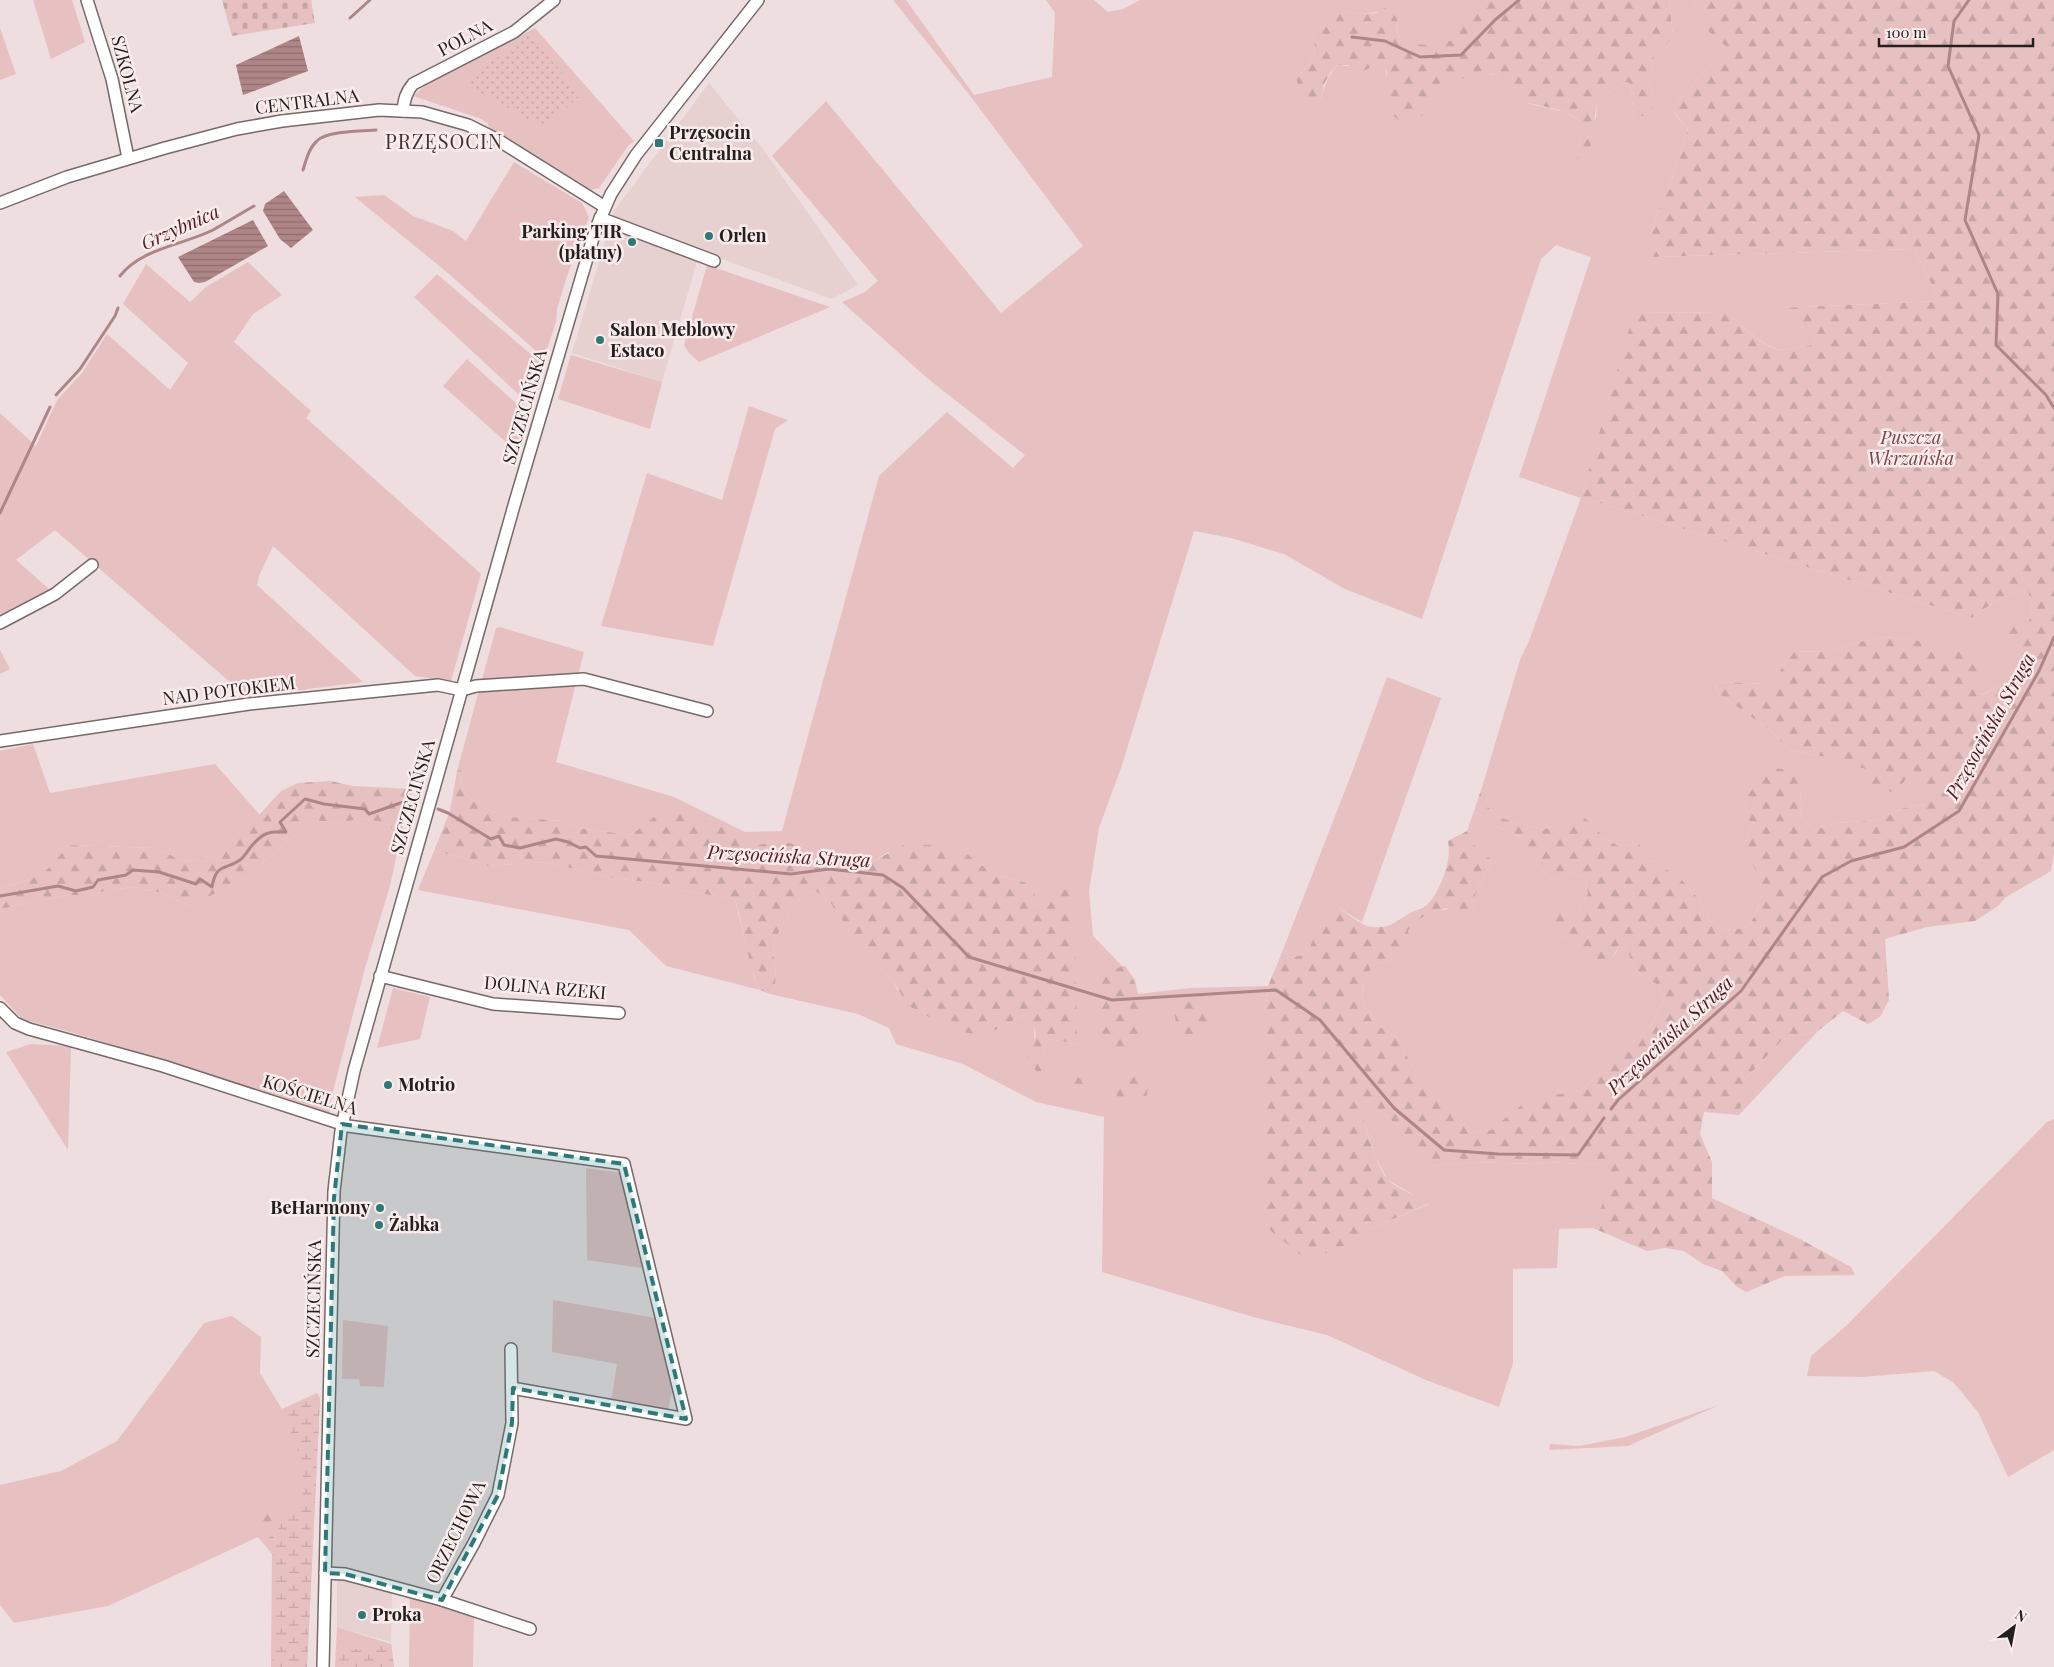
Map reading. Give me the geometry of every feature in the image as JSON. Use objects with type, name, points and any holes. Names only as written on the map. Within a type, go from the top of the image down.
[{"type":"street","name":"SZKOLNA","points":[[87,0],[112,79],[128,158]]},
{"type":"street","name":"POLNA","points":[[403,111],[404,99],[413,84],[514,32],[554,0]]},
{"type":"street","name":"SZCZECIŃSKA","points":[[323,1667],[334,1191],[342,1124],[354,1071],[590,245],[602,213],[620,178],[640,149],[758,0]]},
{"type":"street","name":"CENTRALNA","points":[[0,203],[67,177],[128,158],[237,129],[282,120],[379,110],[403,111],[434,114],[484,132],[602,213],[714,261]]},
{"type":"street","points":[[0,623],[54,594],[92,565]]},
{"type":"street","points":[[462,690],[476,686],[584,679],[707,711]]},
{"type":"street","name":"NAD POTOKIEM","points":[[0,741],[249,704],[438,685],[462,690]]},
{"type":"street","name":"DOLINA RZEKI","points":[[380,976],[493,1004],[619,1013]]},
{"type":"street","name":"KOŚCIELNA","points":[[0,1008],[15,1023],[29,1029],[162,1066],[342,1124],[369,1130],[624,1164],[686,1419],[512,1388]]},
{"type":"street","name":"ORZECHOWA","points":[[325,1573],[345,1574],[442,1600],[498,1495],[512,1423],[511,1349]]},
{"type":"street","points":[[442,1600],[530,1629]]},
{"type":"highlighted area","points":[[342,1124],[624,1164],[686,1419],[513,1388],[512,1423],[498,1495],[442,1600],[345,1574],[325,1573],[334,1198]]},
{"type":"shaded area","points":[[299,36],[308,71],[243,95],[236,65]]},
{"type":"shaded area","points":[[709,83],[766,153],[858,285],[832,299],[700,251],[662,382],[572,353],[614,211]]},
{"type":"shaded area","points":[[284,191],[313,230],[291,248],[280,239],[263,211],[265,204]]},
{"type":"shaded area","points":[[253,220],[268,246],[205,282],[194,282],[178,257]]},
{"type":"shaded area","points":[[337,1573],[392,1589],[391,1642],[337,1627]]},
{"type":"green space","points":[[33,0],[72,0],[85,42],[51,59]]},
{"type":"green space","points":[[222,0],[311,0],[315,23],[232,36]]},
{"type":"green space","points":[[893,0],[906,0],[974,95],[1052,77],[1055,13],[1046,0],[1094,0],[1108,12],[1123,9],[1140,0],[1474,0],[1454,41],[1432,45],[1410,42],[1398,35],[1397,19],[1377,12],[1360,14],[1346,12],[1313,32],[1315,47],[1313,58],[1296,78],[1321,100],[1327,81],[1338,65],[1370,68],[1376,62],[1386,69],[1387,80],[1382,94],[1418,120],[1446,91],[1462,79],[1481,73],[1496,75],[1507,89],[1530,104],[1566,112],[1583,123],[1585,131],[1577,149],[1578,164],[1596,117],[1597,101],[1625,82],[1630,83],[1634,117],[1653,96],[1646,79],[1654,66],[1652,52],[1673,35],[1670,0],[1693,0],[1710,32],[1726,46],[1678,101],[1674,113],[1688,129],[1674,173],[1657,214],[1652,232],[1652,257],[1914,249],[1940,301],[1780,308],[1800,326],[1817,335],[1812,345],[1784,350],[1767,345],[1728,313],[1635,312],[1581,497],[1972,618],[2005,596],[2020,591],[2028,590],[2032,610],[2029,621],[1999,637],[2025,649],[2002,684],[1981,695],[1911,639],[1880,637],[1826,651],[1794,652],[1770,684],[1717,682],[1716,692],[1770,730],[1789,750],[1826,757],[1906,779],[1926,791],[1926,804],[1904,808],[1876,820],[1837,823],[1814,830],[1802,819],[1800,789],[1745,800],[1751,828],[1743,848],[1755,869],[1761,887],[1759,905],[1748,927],[1726,931],[1710,921],[1698,898],[1681,879],[1656,862],[1639,844],[1618,846],[1604,837],[1584,818],[1562,822],[1543,830],[1498,817],[1488,807],[1488,788],[1484,781],[1520,660],[1529,641],[1581,498],[1519,477],[1591,257],[1556,245],[1541,259],[1422,619],[1345,589],[1284,554],[1231,538],[1194,531],[1122,765],[1099,828],[1089,891],[1093,936],[1122,966],[1125,966],[1135,980],[1138,994],[1191,988],[1268,986],[1265,1003],[1341,1248],[1366,1231],[1429,1204],[1388,1180],[1376,1158],[1361,1113],[1361,1101],[1370,1102],[1392,1121],[1432,1166],[1471,1162],[1537,1164],[1545,1162],[1600,1165],[1613,1180],[1593,1228],[1559,1229],[1557,1268],[1513,1269],[1513,1363],[1499,1407],[1426,1380],[1327,1335],[1257,1318],[1102,1272],[1104,1117],[1036,1102],[963,1064],[896,1044],[889,1028],[858,1014],[770,994],[776,977],[773,951],[779,932],[786,918],[800,899],[807,893],[815,891],[827,898],[874,964],[892,980],[898,991],[995,1030],[1023,1015],[1033,1024],[1035,1043],[1046,1062],[1043,1048],[1049,1039],[1077,1044],[1040,906],[1034,904],[1024,882],[995,875],[959,848],[888,852],[872,862],[852,856],[824,853],[804,845],[781,842],[754,845],[738,832],[655,816],[631,835],[577,828],[563,821],[510,817],[488,810],[470,799],[462,789],[461,771],[457,771],[496,628],[500,627],[584,652],[556,762],[674,797],[745,832],[782,831],[879,476],[947,412],[1013,468],[1025,455],[927,378],[842,302],[865,292],[878,281],[772,156],[826,101],[1001,313],[1083,246],[971,97]]},
{"type":"green space","points":[[1474,0],[1670,0],[1673,35],[1664,48],[1653,52],[1654,66],[1646,79],[1653,96],[1653,109],[1643,116],[1634,117],[1630,83],[1625,82],[1597,101],[1591,144],[1585,162],[1577,164],[1577,149],[1585,131],[1580,122],[1564,112],[1523,101],[1514,96],[1496,75],[1481,73],[1464,78],[1443,94],[1418,120],[1402,123],[1388,110],[1383,102],[1382,93],[1387,78],[1387,70],[1376,62],[1370,68],[1360,72],[1348,65],[1338,65],[1324,84],[1321,100],[1312,109],[1302,99],[1296,78],[1313,58],[1315,47],[1313,32],[1325,17],[1346,12],[1360,14],[1377,13],[1388,6],[1397,19],[1398,35],[1411,42],[1425,45],[1454,40]]},
{"type":"green space","name":"Puszcza Wkrzańska","points":[[1693,0],[2054,0],[2054,853],[2051,871],[2006,897],[1998,906],[1975,921],[1927,927],[1885,939],[1889,1000],[1880,1017],[1868,1024],[1843,1011],[1818,1031],[1783,1039],[1746,1078],[1739,1115],[1704,1112],[1700,1134],[1712,1162],[1712,1198],[1800,1239],[1851,1267],[1855,1275],[1785,1276],[1746,1292],[1736,1286],[1722,1271],[1703,1264],[1684,1251],[1665,1248],[1647,1251],[1593,1228],[1612,1180],[1600,1165],[1545,1162],[1537,1164],[1471,1162],[1432,1166],[1392,1121],[1370,1102],[1361,1101],[1363,1118],[1370,1142],[1380,1166],[1389,1181],[1430,1203],[1366,1231],[1341,1248],[1328,1253],[1302,1256],[1271,1231],[1261,1214],[1265,1003],[1268,986],[1279,960],[1307,954],[1325,911],[1339,908],[1364,925],[1384,927],[1423,908],[1432,899],[1441,883],[1447,866],[1448,841],[1467,831],[1470,832],[1471,842],[1492,860],[1476,892],[1473,909],[1465,918],[1446,908],[1424,916],[1415,922],[1408,931],[1411,946],[1394,959],[1375,964],[1363,979],[1362,1003],[1379,1026],[1397,1038],[1411,1064],[1434,1097],[1460,1119],[1470,1133],[1491,1130],[1529,1099],[1580,1091],[1653,1023],[1664,1000],[1658,985],[1641,975],[1633,966],[1626,945],[1621,943],[1606,968],[1593,967],[1586,953],[1579,945],[1555,935],[1552,921],[1562,911],[1578,913],[1588,894],[1585,878],[1570,873],[1555,881],[1521,853],[1521,838],[1500,828],[1474,811],[1484,781],[1488,788],[1488,807],[1498,817],[1543,830],[1562,822],[1584,817],[1604,837],[1618,846],[1639,844],[1656,862],[1681,879],[1698,898],[1710,921],[1726,931],[1748,927],[1755,915],[1761,896],[1755,869],[1743,848],[1751,828],[1745,800],[1753,782],[1774,768],[1795,771],[1800,789],[1802,819],[1814,830],[1837,823],[1876,820],[1904,808],[1926,804],[1926,791],[1906,779],[1895,793],[1872,786],[1869,770],[1826,757],[1789,750],[1770,730],[1716,692],[1717,682],[1770,684],[1794,652],[1826,651],[1880,637],[1911,639],[1958,651],[1983,663],[1982,695],[2002,684],[2024,649],[1999,637],[1996,629],[2029,621],[2032,610],[2028,590],[2005,596],[1972,618],[1581,497],[1634,312],[1729,313],[1759,340],[1773,348],[1784,350],[1812,345],[1817,335],[1800,326],[1779,308],[1940,301],[1914,249],[1652,257],[1652,232],[1657,214],[1674,173],[1688,129],[1674,112],[1678,101],[1726,46],[1709,32]]},
{"type":"green space","points":[[0,28],[16,74],[0,80]]},
{"type":"green space","points":[[535,28],[634,141],[628,146],[599,188],[590,190],[489,129],[488,123],[479,118],[413,96],[427,84]]},
{"type":"green space","points":[[529,34],[581,95],[544,128],[463,83]]},
{"type":"green space","points":[[514,162],[582,203],[589,217],[566,279],[557,309],[556,322],[544,358],[449,274],[355,197],[384,195],[413,216],[453,231],[466,241]]},
{"type":"green space","points":[[248,262],[282,295],[253,314],[234,342],[311,411],[306,418],[481,574],[451,681],[415,676],[273,546],[259,576],[257,585],[363,682],[247,697],[55,530],[16,560],[49,589],[0,615],[0,413],[36,446],[57,400],[82,373],[107,334],[170,390],[188,363],[123,304],[146,264],[190,302],[206,287]]},
{"type":"green space","points":[[707,265],[830,307],[699,362],[689,353],[684,345]]},
{"type":"green space","points":[[437,274],[541,363],[530,405],[414,297]]},
{"type":"green space","points":[[571,355],[662,382],[650,429],[558,399]]},
{"type":"green space","points":[[467,359],[527,413],[516,451],[443,386]]},
{"type":"green space","points":[[749,406],[788,420],[775,429],[713,646],[601,626],[647,473],[722,500]]},
{"type":"green space","points":[[0,650],[10,669],[0,674]]},
{"type":"green space","points":[[1387,677],[1441,698],[1362,922],[1339,908],[1316,934],[1307,954],[1279,960],[1353,770]]},
{"type":"green space","points":[[33,744],[50,793],[215,764],[260,815],[249,827],[213,856],[185,862],[155,848],[69,845],[42,875],[0,889],[0,751]]},
{"type":"green space","points":[[461,770],[462,789],[470,799],[488,810],[510,817],[563,821],[577,828],[631,835],[655,816],[671,810],[738,832],[754,845],[781,842],[804,845],[824,853],[852,856],[872,862],[907,843],[959,848],[995,875],[1024,882],[1035,890],[1034,904],[1040,906],[1067,885],[1074,893],[1077,1044],[1049,1039],[1043,1048],[1046,1062],[1040,1073],[1029,1066],[1027,1057],[1035,1040],[1035,1029],[1029,1019],[1023,1015],[995,1030],[974,1034],[953,1030],[909,1006],[892,980],[874,964],[827,898],[815,891],[807,893],[800,899],[786,918],[779,932],[773,951],[776,977],[770,994],[760,990],[755,979],[735,899],[691,892],[654,883],[612,878],[545,862],[486,866],[470,859],[434,851],[450,811],[457,771]]},
{"type":"green space","points":[[331,781],[352,786],[412,789],[401,834],[384,823],[362,818],[340,823],[312,820],[246,878],[190,906],[162,893],[134,887],[109,890],[90,895],[69,895],[0,909],[0,889],[42,875],[69,845],[155,848],[185,862],[213,856],[249,826],[281,791],[298,783]]},
{"type":"green space","points":[[1474,811],[1500,828],[1521,838],[1521,853],[1555,881],[1570,873],[1585,878],[1588,894],[1578,913],[1555,935],[1575,941],[1585,950],[1614,956],[1621,943],[1626,945],[1633,966],[1641,975],[1658,985],[1664,1000],[1653,1023],[1580,1091],[1561,1095],[1506,1119],[1491,1130],[1470,1133],[1460,1119],[1434,1097],[1411,1064],[1397,1038],[1379,1026],[1362,1003],[1363,979],[1375,964],[1394,959],[1406,934],[1415,921],[1421,916],[1435,911],[1473,909],[1476,892],[1492,860],[1471,842],[1470,832],[1467,831]]},
{"type":"green space","points":[[362,818],[384,823],[401,834],[390,886],[365,968],[332,1095],[329,1114],[110,1044],[21,1018],[0,995],[0,909],[69,895],[90,895],[109,890],[134,887],[162,893],[190,906],[246,878],[312,820],[340,823]]},
{"type":"green space","points":[[434,851],[470,859],[486,866],[545,862],[612,878],[654,883],[691,892],[735,899],[754,977],[760,990],[666,966],[629,930],[418,890]]},
{"type":"green space","points":[[1125,966],[1131,975],[1138,994],[1142,1025],[1140,1046],[1128,1053],[1109,1046],[1101,1034],[1100,981],[1107,971]]},
{"type":"green space","points":[[393,988],[430,997],[420,1039],[377,1048]]},
{"type":"green space","points":[[1196,992],[1207,998],[1211,1021],[1204,1037],[1188,1040],[1178,1033],[1173,1006],[1184,994]]},
{"type":"green space","points":[[1818,1031],[1739,1115],[1737,1099],[1746,1078],[1783,1039]]},
{"type":"green space","points":[[31,1044],[71,1046],[68,1150],[6,1052]]},
{"type":"green space","points":[[1140,1076],[1148,1084],[1147,1095],[1136,1102],[1118,1098],[1113,1085],[1118,1078]]},
{"type":"green space","points":[[1067,1077],[1078,1077],[1085,1081],[1085,1088],[1079,1092],[1065,1083]]},
{"type":"green space","points":[[2054,1119],[2054,1450],[2008,1477],[1978,1412],[1954,1383],[1934,1371],[1862,1377],[1807,1376],[1811,1356],[1846,1326],[2047,1122]]},
{"type":"green space","points":[[586,1168],[622,1173],[642,1268],[587,1260]]},
{"type":"green space","points":[[553,1300],[655,1318],[672,1391],[666,1419],[610,1409],[617,1364],[552,1352]]},
{"type":"green space","points":[[232,1316],[261,1337],[260,1373],[282,1409],[317,1393],[320,1398],[307,1667],[271,1667],[272,1554],[258,1537],[108,1606],[14,1623],[0,1605],[0,1485],[61,1471],[117,1441],[204,1323]]},
{"type":"green space","points":[[343,1320],[388,1326],[384,1387],[360,1386],[359,1379],[342,1379]]},
{"type":"green space","points":[[320,1398],[307,1667],[272,1667],[276,1585],[273,1553],[269,1537],[277,1531],[284,1517],[291,1513],[303,1496],[302,1463],[289,1426],[287,1412],[299,1404]]},
{"type":"green space","points":[[1719,1405],[1628,1446],[1549,1450],[1550,1444],[1580,1446],[1625,1437]]},
{"type":"green space","points":[[277,1510],[284,1517],[277,1531],[262,1528],[261,1519]]},
{"type":"green space","points":[[410,1595],[474,1615],[473,1667],[409,1667]]},
{"type":"green space","points":[[337,1627],[391,1644],[394,1667],[335,1667]]},
{"type":"green space","points":[[391,1644],[394,1667],[336,1667],[337,1652]]},
{"type":"waterway","name":"Grzybnica","points":[[350,18],[370,0]]},
{"type":"waterway","points":[[1352,37],[1385,41],[1420,57],[1461,55],[1495,20],[1519,0]]},
{"type":"waterway","name":"Przęsocińska Struga","points":[[1969,0],[1954,21],[1948,66],[1979,135],[1965,220],[1998,294],[1996,345],[2046,395],[2054,408]]},
{"type":"waterway","name":"Grzybnica","points":[[303,170],[312,147],[322,138],[345,132],[376,130]]},
{"type":"waterway","name":"Grzybnica","points":[[120,276],[129,267],[151,253],[213,230],[254,206]]},
{"type":"waterway","name":"Grzybnica","points":[[56,395],[80,369],[115,316],[118,308]]},
{"type":"waterway","name":"Grzybnica","points":[[0,513],[50,407]]},
{"type":"waterway","name":"Przęsocińska Struga","points":[[1611,1109],[1618,1100],[1741,991],[1822,877],[1851,861],[1904,847],[1959,811],[2039,671],[2054,637]]},
{"type":"waterway","name":"Przęsocińska Struga","points":[[0,896],[58,886],[76,891],[93,887],[98,880],[126,875],[133,870],[159,872],[196,884],[200,879],[212,887],[218,871],[240,860],[262,836],[274,832],[286,832],[280,822],[305,799],[324,804],[365,809],[369,814],[409,800],[418,802]]},
{"type":"waterway","name":"Przęsocińska Struga","points":[[438,809],[491,839],[499,836],[504,845],[520,848],[556,839],[580,848],[586,847],[596,856],[791,874],[829,869],[883,875],[903,888],[969,957],[1112,1000],[1276,990],[1320,1020],[1394,1108],[1444,1150],[1498,1154],[1578,1155],[1604,1118]]},
{"type":"place","name":"Przęsocin Centralna","points":[[659,143]]},
{"type":"place","name":"Orlen","points":[[709,236]]},
{"type":"place","name":"Parking TIR (płatny)","points":[[632,242]]},
{"type":"place","name":"Salon Meblowy Estaco","points":[[600,340]]},
{"type":"place","name":"Motrio","points":[[388,1085]]},
{"type":"place","name":"BeHarmony","points":[[380,1208]]},
{"type":"place","name":"Żabka","points":[[379,1225]]},
{"type":"place","name":"Proka","points":[[362,1615]]},
{"type":"district","name":"PRZĘSOCIN","points":[[444,142]]}]
